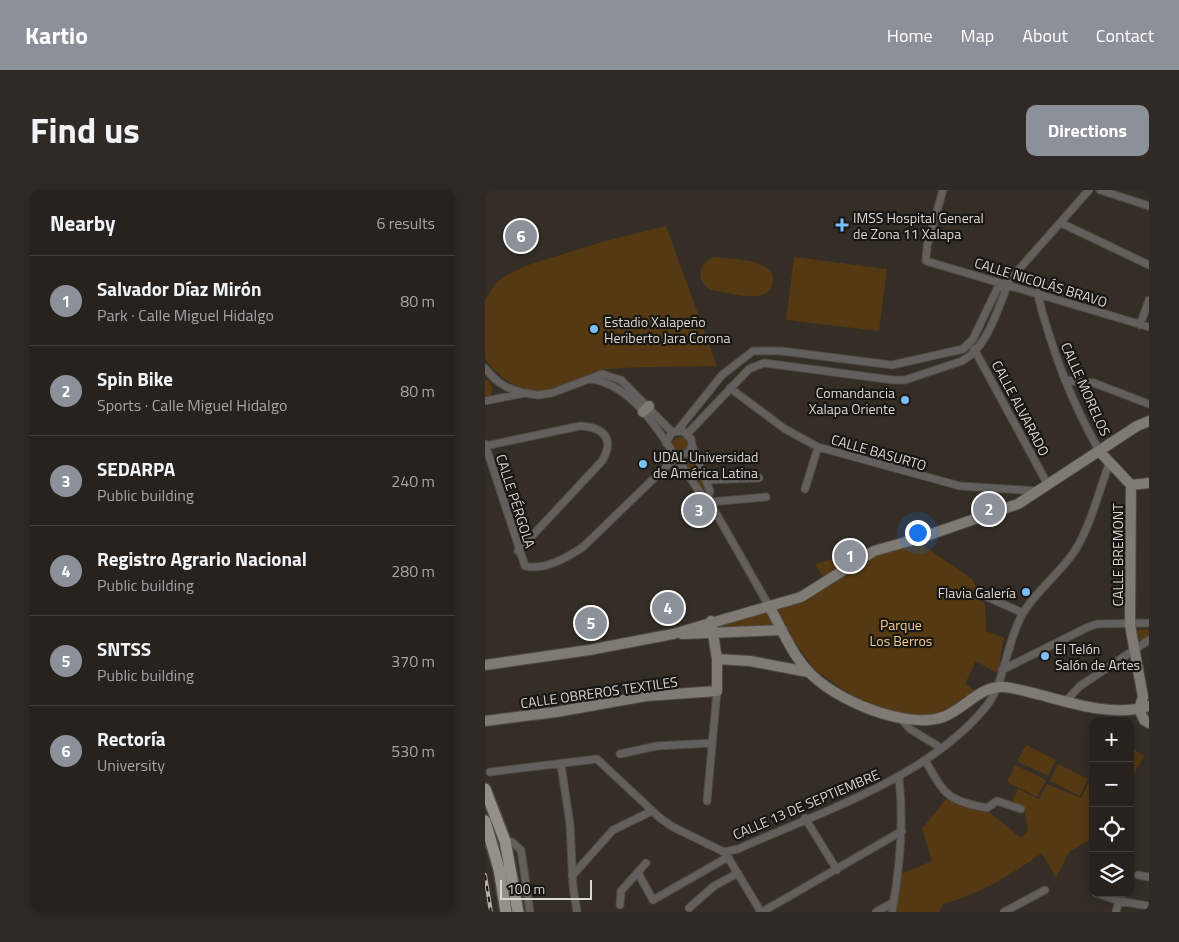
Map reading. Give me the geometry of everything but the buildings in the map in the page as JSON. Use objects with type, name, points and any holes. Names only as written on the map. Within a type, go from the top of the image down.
[{"type":"main road","points":[[485,665],[589,650],[673,634],[711,621],[801,597],[874,551],[920,538],[1018,504],[1137,426],[1149,421]]},
{"type":"main road","name":"CALLE MORELOS","points":[[1100,452],[1109,464],[1131,485]]},
{"type":"main road","points":[[1131,485],[1149,483]]},
{"type":"main road","name":"CALLE BREMONT","points":[[1131,485],[1130,625],[1144,708]]},
{"type":"main road","points":[[769,606],[808,672]]},
{"type":"main road","points":[[711,621],[717,659],[717,691]]},
{"type":"main road","points":[[673,634],[714,634],[782,630]]},
{"type":"main road","points":[[717,659],[751,661],[808,672],[847,698],[877,712],[901,719],[917,721],[942,717],[953,713],[986,690],[996,687],[1014,688],[1085,706],[1124,710],[1144,708],[1144,720],[1149,723]]},
{"type":"main road","name":"CALLE OBREROS TEXTILES","points":[[485,721],[556,712],[645,696],[717,691]]},
{"type":"main road","points":[[485,789],[505,841],[517,912]]},
{"type":"main road","points":[[485,804],[498,839],[517,912]]},
{"type":"main road","points":[[485,821],[499,869],[504,912]]},
{"type":"main road","points":[[485,835],[504,912]]},
{"type":"street","name":"CALLE NICOLÁS BRAVO","points":[[943,190],[927,246],[926,260],[1149,327]]},
{"type":"street","points":[[666,442],[722,375],[753,351],[764,350],[892,365],[963,349],[970,343],[997,289],[1006,284],[1089,190]]},
{"type":"street","points":[[1100,190],[1149,206]]},
{"type":"street","points":[[1061,223],[1149,265]]},
{"type":"street","points":[[688,433],[749,369],[765,364],[905,380],[962,361],[976,352],[991,325],[1005,292],[1006,284]]},
{"type":"street","name":"CALLE MORELOS","points":[[1037,292],[1049,339],[1065,380],[1100,452]]},
{"type":"street","points":[[1140,325],[1149,300]]},
{"type":"street","name":"CALLE ALVARADO","points":[[970,343],[1048,485]]},
{"type":"street","points":[[764,350],[765,364]]},
{"type":"street","points":[[485,368],[496,382],[510,390],[538,395],[552,393],[602,374],[621,380],[646,409],[701,494],[709,501],[769,606]]},
{"type":"street","points":[[1065,380],[1094,383],[1149,404]]},
{"type":"street","points":[[495,399],[496,382]]},
{"type":"street","name":"CALLE BASURTO","points":[[730,388],[785,429],[817,447],[923,478],[960,486],[1039,491]]},
{"type":"street","points":[[485,401],[525,393]]},
{"type":"street","points":[[646,409],[675,431],[688,433]]},
{"type":"street","points":[[485,445],[580,426],[596,429],[608,440],[609,446],[602,461],[518,551]]},
{"type":"street","points":[[688,433],[707,480],[710,491],[709,501]]},
{"type":"street","name":"CALLE PÉRGOLA","points":[[485,445],[518,551],[525,566],[533,568],[569,557],[583,548],[676,457]]},
{"type":"street","points":[[676,457],[689,452],[692,445]]},
{"type":"street","points":[[805,489],[817,447]]},
{"type":"street","name":"CALLE 13 DE SEPTIEMBRE","points":[[637,874],[653,900],[738,849],[899,778],[941,748],[988,704],[996,687],[1014,631],[1023,613],[1074,552],[1109,464]]},
{"type":"street","points":[[707,480],[759,478]]},
{"type":"street","points":[[709,501],[767,498]]},
{"type":"street","points":[[987,597],[1023,613]]},
{"type":"street","points":[[1002,670],[1087,627],[1097,624],[1130,625],[1149,623]]},
{"type":"street","points":[[1065,702],[1080,686],[1149,640]]},
{"type":"street","points":[[707,801],[717,691]]},
{"type":"street","points":[[901,719],[910,729],[941,748]]},
{"type":"street","points":[[620,754],[657,746],[712,743]]},
{"type":"street","name":"CALLE 13 DE SEPTIEMBRE","points":[[561,765],[597,759],[673,827],[726,855]]},
{"type":"street","points":[[925,760],[941,789],[955,800],[987,808],[997,801],[1021,809]]},
{"type":"street","points":[[490,772],[561,765],[570,824],[572,876],[577,912]]},
{"type":"street","points":[[892,912],[902,831],[903,808],[899,778]]},
{"type":"street","points":[[572,876],[613,830],[652,810]]},
{"type":"street","points":[[805,818],[837,870]]},
{"type":"street","points":[[726,855],[762,912],[902,831]]},
{"type":"street","points":[[505,841],[512,842],[521,850],[530,912]]},
{"type":"street","points":[[620,905],[621,891],[646,863]]},
{"type":"street","points":[[689,908],[715,886],[738,873]]},
{"type":"street","points":[[1137,875],[1149,878]]},
{"type":"street","points":[[1003,912],[1045,890]]},
{"type":"street","points":[[1107,897],[1149,906]]},
{"type":"street","points":[[1116,912],[1119,901]]},
{"type":"street","points":[[876,912],[894,902]]},
{"type":"green space","name":"Estadio Xalapeño Heriberto Jara Corona","points":[[666,226],[717,366],[609,369],[593,374],[568,387],[544,391],[521,388],[510,383],[492,368],[485,358],[485,301],[494,285],[503,277],[525,266],[602,242]]},
{"type":"green space","points":[[715,257],[745,260],[765,266],[771,272],[773,280],[770,290],[765,294],[750,296],[711,290],[702,282],[701,272],[705,263]]},
{"type":"green space","points":[[794,257],[887,269],[879,331],[786,320]]},
{"type":"green space","points":[[488,380],[493,388],[491,396],[485,399],[485,381]]},
{"type":"green space","points":[[680,437],[688,445],[680,453],[672,445]]},
{"type":"green space","points":[[693,454],[708,494],[706,496],[680,460]]},
{"type":"green space","name":"Parque Los Berros","points":[[921,544],[972,579],[985,605],[986,631],[1005,638],[997,673],[976,661],[965,684],[977,692],[937,719],[874,711],[814,669],[785,628],[776,609],[874,554]]},
{"type":"green space","points":[[869,549],[824,578],[815,564]]},
{"type":"green space","points":[[767,610],[778,627],[724,628],[723,625]]},
{"type":"green space","points":[[1149,629],[1149,639],[1141,645],[1137,630]]},
{"type":"green space","points":[[1026,745],[1056,760],[1048,776],[1017,761]]},
{"type":"green space","points":[[1134,750],[1144,756],[1134,774]]},
{"type":"green space","points":[[1058,764],[1088,779],[1080,796],[1050,781]]},
{"type":"green space","points":[[1015,765],[1046,780],[1037,797],[1007,782]]},
{"type":"green space","points":[[1089,781],[1089,840],[1069,852],[1056,878],[1042,853],[994,883],[969,895],[943,904],[939,912],[894,912],[901,874],[932,861],[922,829],[946,799],[960,806],[988,811],[1021,838],[1028,830],[1024,806],[1012,801],[1018,789],[1039,799],[1047,784],[1081,798]]},
{"type":"railway","points":[[485,875],[491,912]]},
{"type":"place","name":"IMSS Hospital General de Zona 11 Xalapa","points":[[842,225]]},
{"type":"place","name":"Rectoría","points":[[521,236]]},
{"type":"place","name":"Estadio Xalapeño Heriberto Jara Corona","points":[[594,329]]},
{"type":"place","name":"Comandancia Xalapa Oriente","points":[[905,400]]},
{"type":"place","name":"UDAL Universidad de América Latina","points":[[643,464]]},
{"type":"place","name":"Spin Bike","points":[[989,509]]},
{"type":"place","name":"SEDARPA","points":[[699,510]]},
{"type":"place","name":"Salvador Díaz Mirón","points":[[850,556]]},
{"type":"place","name":"Flavia Galería","points":[[1026,592]]},
{"type":"place","name":"Registro Agrario Nacional","points":[[668,608]]},
{"type":"place","name":"SNTSS","points":[[591,623]]},
{"type":"place","name":"El Telón Salón de Artes","points":[[1045,656]]}]
